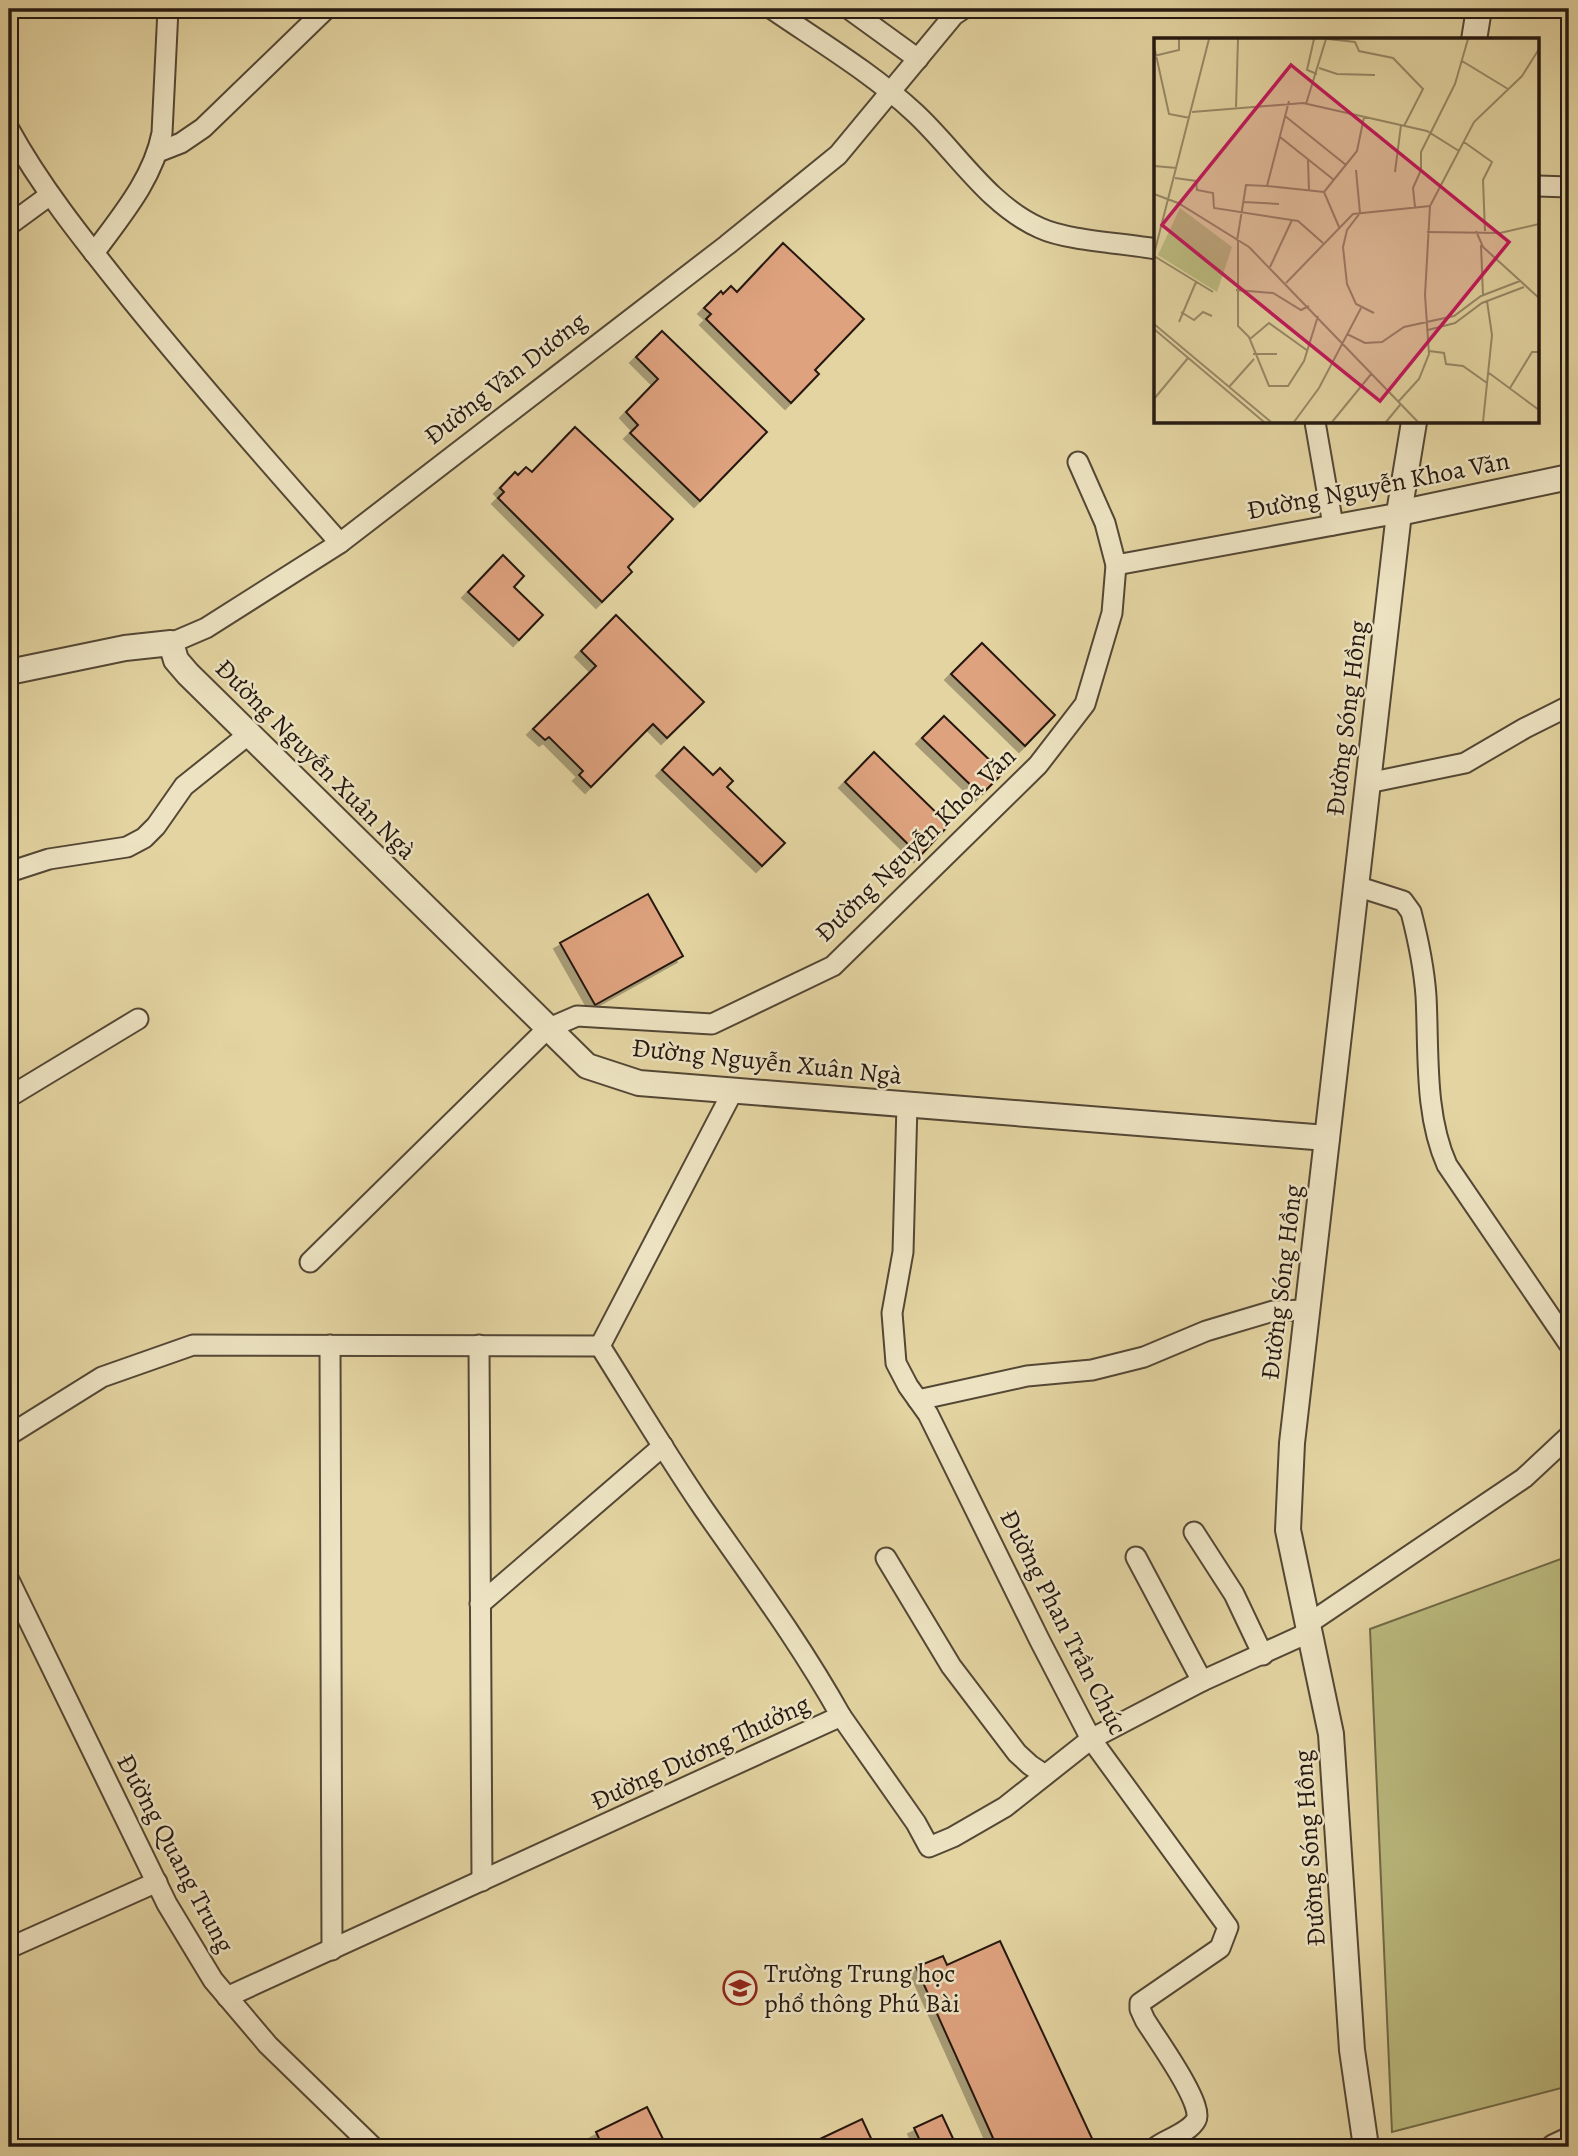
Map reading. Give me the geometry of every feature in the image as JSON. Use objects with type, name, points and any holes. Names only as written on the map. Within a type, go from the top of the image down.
[{"type":"street","points":[[94,253],[140,188],[158,152],[162,133],[168,9]]},
{"type":"street","points":[[158,152],[181,143],[203,128],[326,9]]},
{"type":"street","points":[[772,9],[891,91],[1020,218],[1044,230],[1154,249]]},
{"type":"street","points":[[849,9],[918,60]]},
{"type":"street","name":"Đường Vân Dương","points":[[9,673],[125,648],[171,643],[206,628],[340,543],[727,245],[838,155],[954,15],[963,9]]},
{"type":"street","points":[[1474,38],[1479,9]]},
{"type":"street","points":[[9,129],[50,195],[94,253],[165,341],[340,543]]},
{"type":"street","points":[[1540,187],[1569,187]]},
{"type":"street","points":[[9,225],[50,195]]},
{"type":"street","points":[[1315,424],[1333,525]]},
{"type":"street","name":"Đường Sóng Hồng","points":[[1366,2147],[1352,2050],[1331,1734],[1288,1530],[1292,1443],[1307,1310],[1399,513],[1414,424]]},
{"type":"street","name":"Đường Nguyễn Khoa Văn","points":[[547,1029],[577,1016],[712,1024],[833,966],[1038,765],[1085,704],[1112,613],[1116,565],[1105,523],[1078,462]]},
{"type":"street","name":"Đường Nguyễn Khoa Văn","points":[[1116,565],[1399,513],[1569,477]]},
{"type":"street","name":"Đường Nguyễn Xuân Ngà","points":[[171,643],[176,660],[188,674],[587,1066],[639,1083],[1327,1138]]},
{"type":"street","points":[[1368,783],[1465,763],[1569,706]]},
{"type":"street","points":[[9,872],[49,859],[127,847],[144,838],[156,826],[184,786],[249,734]]},
{"type":"street","points":[[1356,887],[1403,901],[1411,912],[1426,992],[1431,1086],[1439,1147],[1447,1165],[1569,1344]]},
{"type":"street","points":[[9,1097],[138,1019]]},
{"type":"street","points":[[310,1262],[547,1029]]},
{"type":"street","points":[[600,1346],[733,1091]]},
{"type":"street","name":"Đường Phan Trần Chúc","points":[[907,1104],[904,1252],[892,1313],[896,1363],[928,1414],[1091,1739],[1228,1927],[1220,1948],[1140,2003],[1145,2020],[1191,2094],[1198,2115],[1189,2127],[1156,2147]]},
{"type":"street","points":[[918,1400],[1027,1376],[1092,1370],[1144,1357],[1206,1331],[1273,1311],[1307,1310]]},
{"type":"street","points":[[9,1435],[102,1377],[193,1345],[600,1346]]},
{"type":"street","points":[[330,1345],[332,1950]]},
{"type":"street","points":[[479,1346],[482,1881]]},
{"type":"street","points":[[600,1346],[702,1507],[755,1578],[811,1663],[841,1716]]},
{"type":"street","name":"Đường Dương Thưởng","points":[[228,1997],[841,1716],[916,1823],[929,1847],[953,1837],[1005,1807],[1091,1739],[1202,1681],[1263,1655],[1309,1628],[1524,1478],[1569,1436]]},
{"type":"street","points":[[480,1604],[663,1446]]},
{"type":"street","points":[[1194,1532],[1234,1594],[1263,1655]]},
{"type":"street","points":[[1136,1557],[1202,1681]]},
{"type":"street","points":[[886,1558],[951,1666],[1017,1753],[1045,1775]]},
{"type":"street","name":"Đường Quang Trung","points":[[9,1580],[157,1882],[213,1980],[268,2045],[373,2147]]},
{"type":"street","points":[[9,1948],[157,1882]]},
{"type":"street","points":[[1555,2147],[1569,2140]]},
{"type":"green space","points":[[1569,1556],[1569,2086],[1392,2132],[1370,1629]]},
{"type":"building","points":[[783,243],[864,319],[815,370],[819,374],[791,403],[706,319],[711,314],[704,308],[721,291],[723,294],[731,286],[737,292]]},
{"type":"building","points":[[662,331],[767,432],[700,501],[630,433],[638,425],[626,412],[658,379],[636,357]]},
{"type":"building","points":[[575,427],[673,519],[628,567],[632,572],[602,602],[498,498],[504,492],[500,488],[515,472],[518,475],[526,467],[532,472]]},
{"type":"building","points":[[503,555],[524,576],[514,587],[543,615],[519,640],[468,592]]},
{"type":"building","points":[[616,615],[704,702],[667,738],[653,724],[591,787],[579,775],[583,771],[549,737],[545,740],[533,729],[596,666],[581,651]]},
{"type":"building","points":[[982,643],[1055,715],[1025,746],[951,674]]},
{"type":"building","points":[[944,716],[1003,773],[981,795],[922,738]]},
{"type":"building","points":[[684,747],[713,775],[720,768],[733,781],[727,787],[785,843],[762,866],[662,770]]},
{"type":"building","points":[[874,752],[949,825],[920,856],[845,782]]},
{"type":"building","points":[[648,894],[683,956],[595,1005],[560,943]]},
{"type":"building","points":[[1000,1941],[1096,2147],[997,2147],[916,1967],[943,1956],[947,1965]]},
{"type":"building","points":[[647,2107],[667,2147],[603,2147],[596,2132]]},
{"type":"building","points":[[942,2115],[957,2147],[923,2147],[914,2128]]},
{"type":"building","points":[[862,2119],[875,2147],[803,2147]]},
{"type":"place","name":"Trường Trung học phổ thông Phú Bài","points":[[740,1988]]}]
